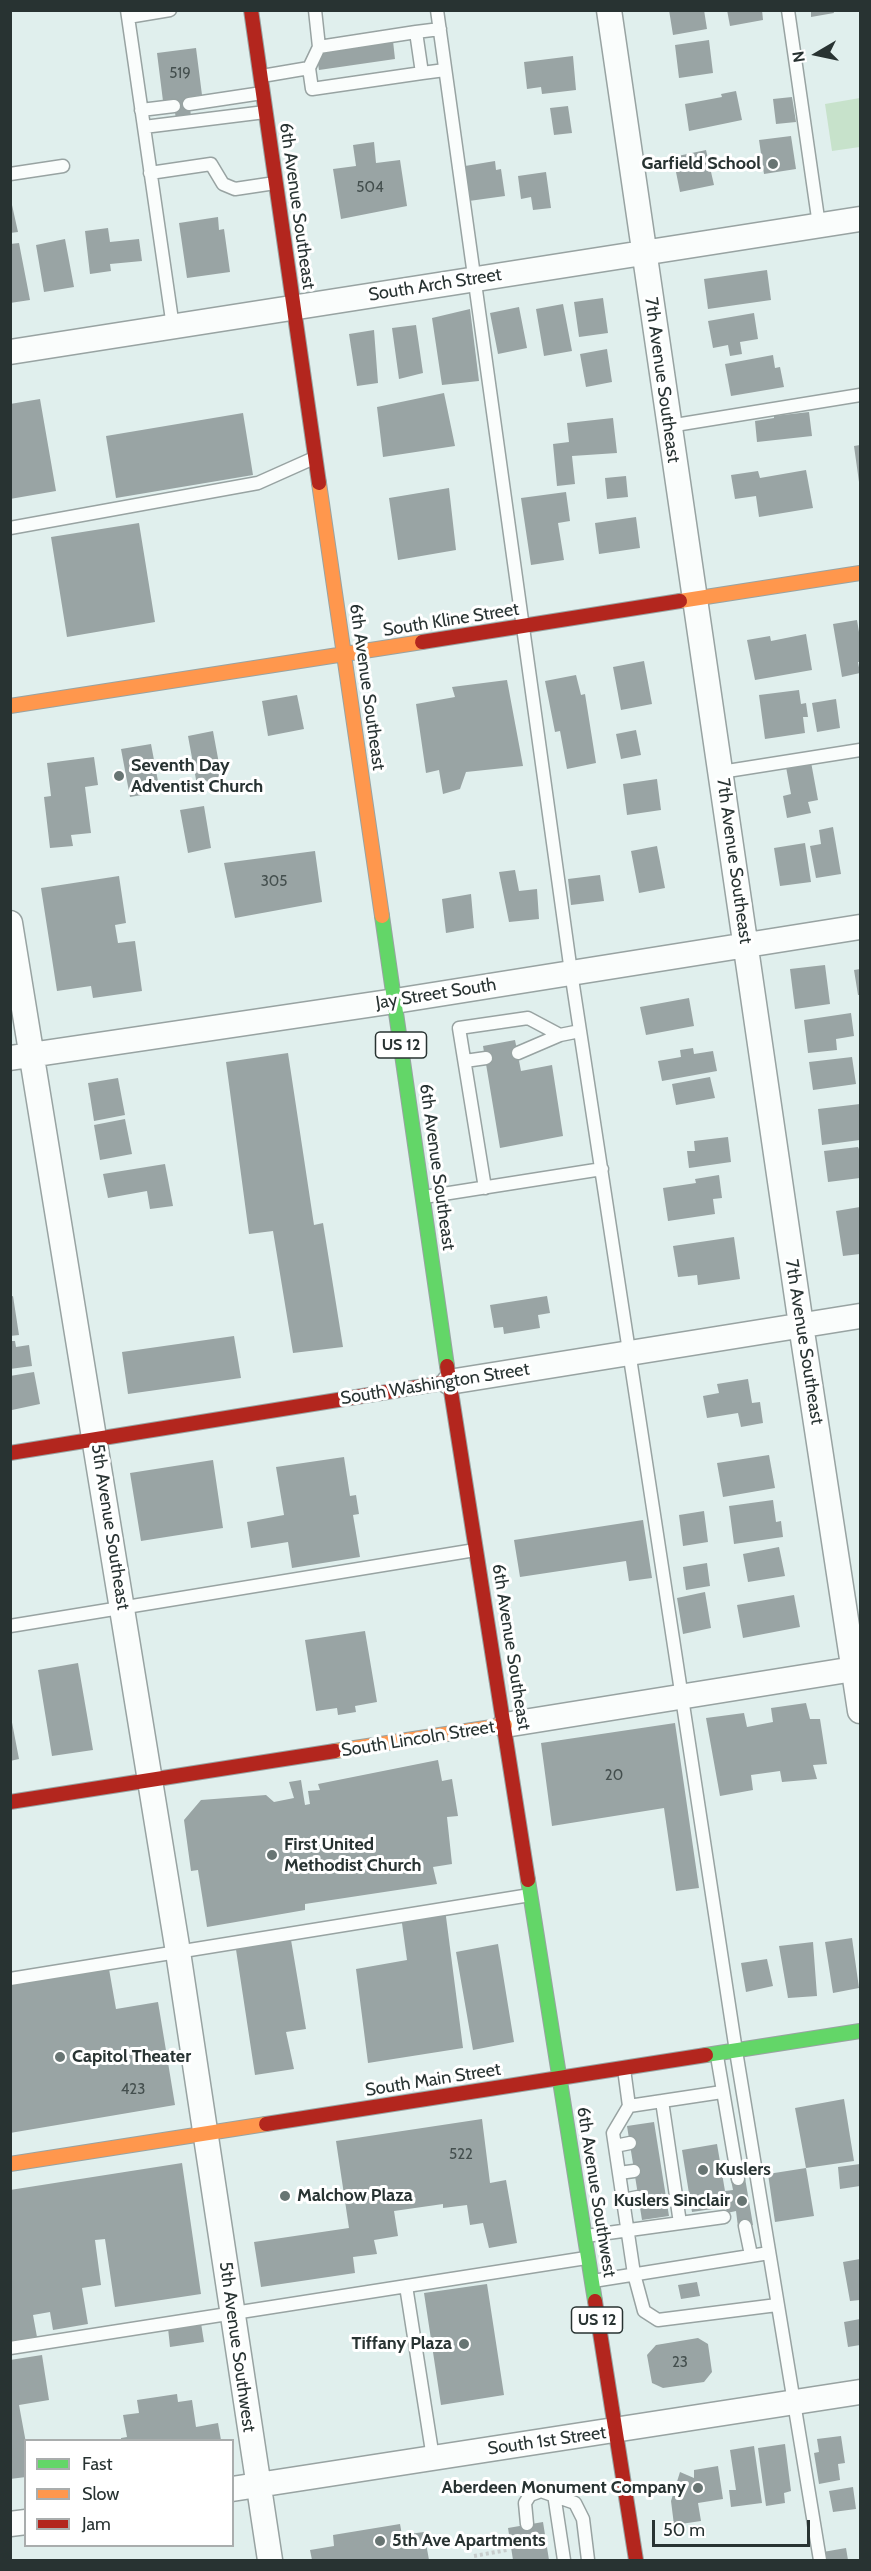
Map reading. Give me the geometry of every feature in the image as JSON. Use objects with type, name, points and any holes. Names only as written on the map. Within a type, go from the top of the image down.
[{"type":"main road","name":"6th Avenue Southeast","points":[[251,10],[449,1382],[560,2079]]},
{"type":"main road","name":"South Kline Street","points":[[10,706],[861,573]]},
{"type":"main road","name":"South Washington Street","points":[[10,1453],[449,1382]]},
{"type":"main road","name":"South Lincoln Street","points":[[10,1802],[505,1725]]},
{"type":"main road","name":"South Main Street","points":[[10,2164],[861,2031]]},
{"type":"main road","name":"6th Avenue Southwest","points":[[560,2079],[636,2560]]},
{"type":"street","name":"7th Avenue Southeast","points":[[609,10],[801,1325],[857,1669],[861,1711]]},
{"type":"street","name":"South Arch Street","points":[[10,352],[861,219]]},
{"type":"street","name":"5th Avenue Southeast","points":[[10,923],[21,1056],[96,1440],[206,2133]]},
{"type":"street","name":"Jay Street South","points":[[21,1056],[861,927]]},
{"type":"street","name":"South Washington Street","points":[[449,1382],[861,1316]]},
{"type":"street","name":"South Lincoln Street","points":[[505,1725],[857,1669]]},
{"type":"street","name":"5th Avenue Southwest","points":[[206,2133],[270,2560]]},
{"type":"street","name":"South 1st Street","points":[[234,2488],[861,2392]]},
{"type":"lane","points":[[170,10],[127,14],[173,327]]},
{"type":"lane","points":[[315,10],[319,47],[309,68],[312,89],[347,78],[445,70]]},
{"type":"lane","points":[[437,10],[571,972],[736,2051],[819,2560]]},
{"type":"lane","points":[[789,10],[819,225]]},
{"type":"lane","points":[[319,47],[342,49],[375,44],[416,32],[440,28]]},
{"type":"lane","points":[[416,32],[422,73]]},
{"type":"lane","points":[[261,76],[309,68]]},
{"type":"lane","points":[[189,104],[263,93]]},
{"type":"lane","points":[[141,110],[174,106]]},
{"type":"lane","points":[[144,127],[266,112]]},
{"type":"lane","points":[[150,173],[211,164],[223,184],[235,189],[276,183]]},
{"type":"lane","points":[[10,174],[63,166]]},
{"type":"lane","points":[[669,426],[861,395]]},
{"type":"lane","points":[[10,528],[258,483],[315,458]]},
{"type":"lane","points":[[721,772],[861,750]]},
{"type":"lane","points":[[485,1188],[459,1028],[528,1018],[560,1035]]},
{"type":"lane","points":[[518,1053],[560,1035],[580,1031]]},
{"type":"lane","points":[[465,1061],[486,1058]]},
{"type":"lane","points":[[423,1197],[602,1169]]},
{"type":"lane","points":[[10,1626],[477,1549]]},
{"type":"lane","points":[[10,1979],[532,1895]]},
{"type":"lane","points":[[716,2054],[738,2179]]},
{"type":"lane","points":[[624,2069],[629,2106],[613,2133],[634,2274],[644,2311],[658,2320],[777,2306]]},
{"type":"lane","points":[[629,2106],[722,2092]]},
{"type":"lane","points":[[662,2101],[662,2138],[666,2166],[670,2192],[680,2223]]},
{"type":"lane","points":[[615,2146],[630,2143]]},
{"type":"lane","points":[[620,2173],[634,2171]]},
{"type":"lane","points":[[623,2200],[638,2197]]},
{"type":"lane","points":[[585,2236],[724,2217]]},
{"type":"lane","points":[[745,2226],[751,2255]]},
{"type":"lane","points":[[591,2282],[769,2253]]},
{"type":"lane","points":[[10,2348],[588,2258]]},
{"type":"lane","points":[[406,2286],[433,2458]]},
{"type":"lane","points":[[527,2524],[525,2503],[530,2494],[541,2491],[575,2503],[583,2519],[588,2560]]},
{"type":"lane","points":[[557,2495],[564,2560]]},
{"type":"lane","points":[[557,2495],[571,2560]]},
{"type":"path","points":[[474,2556],[507,2550]]},
{"type":"green space","points":[[860,98],[860,147],[832,151],[825,104]]},
{"type":"building","points":[[669,10],[704,10],[707,29],[673,35]]},
{"type":"building","points":[[727,10],[762,10],[763,20],[730,26]]},
{"type":"building","points":[[811,10],[833,10],[834,13],[811,17]]},
{"type":"building","points":[[709,40],[713,73],[679,78],[675,45]]},
{"type":"building","points":[[393,41],[395,59],[319,70],[316,52]]},
{"type":"building","points":[[196,48],[202,95],[189,97],[191,117],[176,119],[173,100],[163,101],[157,53]]},
{"type":"building","points":[[573,56],[576,90],[542,94],[541,87],[527,89],[524,62]]},
{"type":"building","points":[[736,91],[742,120],[689,131],[685,104],[722,97],[721,94]]},
{"type":"building","points":[[792,97],[796,122],[776,124],[773,99]]},
{"type":"building","points":[[568,106],[572,133],[554,135],[550,108]]},
{"type":"building","points":[[791,136],[796,169],[764,174],[759,140]]},
{"type":"building","points":[[374,142],[376,163],[400,160],[407,206],[341,219],[333,169],[356,166],[353,145]]},
{"type":"building","points":[[706,150],[714,185],[680,192],[673,157]]},
{"type":"building","points":[[495,161],[496,170],[501,169],[505,196],[469,201],[465,166]]},
{"type":"building","points":[[546,172],[551,208],[533,210],[531,197],[521,199],[518,176]]},
{"type":"building","points":[[10,196],[18,232],[10,233]]},
{"type":"building","points":[[218,217],[219,230],[224,229],[230,272],[187,278],[179,223]]},
{"type":"building","points":[[108,228],[110,242],[139,239],[142,261],[110,264],[111,271],[90,274],[85,231]]},
{"type":"building","points":[[65,239],[74,287],[44,292],[36,245]]},
{"type":"building","points":[[19,243],[30,300],[10,303],[10,244]]},
{"type":"building","points":[[767,270],[771,300],[708,309],[704,279]]},
{"type":"building","points":[[603,298],[608,333],[579,337],[574,302]]},
{"type":"building","points":[[563,304],[572,351],[544,356],[536,309]]},
{"type":"building","points":[[519,307],[527,348],[498,354],[490,313]]},
{"type":"building","points":[[470,309],[479,381],[442,385],[432,318]]},
{"type":"building","points":[[754,313],[758,339],[740,342],[742,354],[730,356],[728,345],[713,348],[708,321]]},
{"type":"building","points":[[416,325],[423,373],[399,379],[392,328]]},
{"type":"building","points":[[374,330],[378,383],[357,386],[349,334]]},
{"type":"building","points":[[607,349],[612,382],[586,387],[580,354]]},
{"type":"building","points":[[773,355],[775,368],[780,367],[784,387],[731,396],[725,364]]},
{"type":"building","points":[[444,393],[455,446],[383,457],[377,407]]},
{"type":"building","points":[[40,399],[56,491],[10,499],[10,404]]},
{"type":"building","points":[[809,412],[812,436],[757,442],[755,421],[774,418],[774,416]]},
{"type":"building","points":[[243,413],[253,475],[116,498],[106,436]]},
{"type":"building","points":[[613,418],[617,453],[572,456],[575,484],[557,486],[553,444],[569,442],[567,423]]},
{"type":"building","points":[[860,445],[860,482],[859,482],[854,446]]},
{"type":"building","points":[[806,470],[813,508],[759,517],[756,496],[735,499],[731,475],[758,471],[760,478]]},
{"type":"building","points":[[626,476],[628,497],[607,499],[605,478]]},
{"type":"building","points":[[449,488],[456,550],[398,560],[389,498]]},
{"type":"building","points":[[566,492],[570,521],[558,523],[564,560],[531,565],[521,498]]},
{"type":"building","points":[[636,517],[640,548],[599,554],[595,523]]},
{"type":"building","points":[[139,523],[155,622],[67,637],[51,537]]},
{"type":"building","points":[[857,620],[860,638],[860,662],[858,662],[860,673],[842,677],[833,624]]},
{"type":"building","points":[[806,634],[812,670],[755,680],[747,640],[770,636],[771,641]]},
{"type":"building","points":[[644,661],[652,704],[621,710],[613,667]]},
{"type":"building","points":[[576,675],[581,695],[585,694],[596,763],[567,769],[560,731],[555,732],[545,681]]},
{"type":"building","points":[[507,680],[523,766],[466,772],[460,789],[443,794],[439,770],[426,773],[416,704],[455,697],[452,687]]},
{"type":"building","points":[[799,690],[801,704],[806,703],[808,717],[803,717],[805,733],[765,739],[759,695]]},
{"type":"building","points":[[297,695],[304,729],[268,736],[262,701]]},
{"type":"building","points":[[836,699],[840,728],[817,732],[812,703]]},
{"type":"building","points":[[636,730],[641,755],[621,759],[616,734]]},
{"type":"building","points":[[213,731],[222,780],[197,785],[188,736]]},
{"type":"building","points":[[151,744],[160,792],[130,797],[121,749]]},
{"type":"building","points":[[94,757],[98,785],[85,787],[91,833],[71,835],[73,846],[50,848],[44,797],[51,796],[47,763]]},
{"type":"building","points":[[811,762],[818,800],[808,802],[811,813],[787,818],[783,796],[791,794],[786,767]]},
{"type":"building","points":[[657,779],[661,810],[627,815],[623,784]]},
{"type":"building","points":[[204,806],[211,848],[188,853],[180,810]]},
{"type":"building","points":[[833,827],[841,874],[816,878],[810,846],[821,844],[819,830]]},
{"type":"building","points":[[805,843],[811,882],[780,886],[774,848]]},
{"type":"building","points":[[657,846],[665,888],[639,893],[631,851]]},
{"type":"building","points":[[315,851],[322,902],[235,918],[224,863]]},
{"type":"building","points":[[515,870],[519,891],[537,889],[539,919],[509,922],[499,872]]},
{"type":"building","points":[[600,875],[604,901],[571,905],[568,879]]},
{"type":"building","points":[[119,876],[126,923],[115,925],[118,943],[135,941],[142,991],[93,998],[91,986],[57,991],[41,888]]},
{"type":"building","points":[[471,894],[474,928],[446,933],[442,899]]},
{"type":"building","points":[[825,965],[830,1004],[795,1009],[790,969]]},
{"type":"building","points":[[860,969],[860,995],[858,995],[854,970]]},
{"type":"building","points":[[689,998],[694,1026],[646,1035],[640,1007]]},
{"type":"building","points":[[851,1013],[854,1036],[836,1039],[837,1050],[808,1053],[804,1020]]},
{"type":"building","points":[[515,1040],[521,1071],[552,1065],[563,1136],[500,1148],[483,1046]]},
{"type":"building","points":[[693,1048],[694,1054],[713,1051],[717,1071],[662,1081],[658,1061],[681,1057],[680,1050]]},
{"type":"building","points":[[288,1053],[314,1225],[323,1223],[343,1347],[293,1353],[273,1231],[249,1234],[226,1062]]},
{"type":"building","points":[[852,1057],[856,1084],[813,1090],[809,1062]]},
{"type":"building","points":[[710,1077],[715,1098],[676,1105],[672,1084]]},
{"type":"building","points":[[118,1078],[125,1115],[94,1121],[88,1083]]},
{"type":"building","points":[[860,1104],[860,1140],[822,1145],[818,1109]]},
{"type":"building","points":[[125,1119],[132,1154],[100,1160],[94,1125]]},
{"type":"building","points":[[728,1137],[731,1162],[689,1168],[687,1151],[695,1151],[694,1141]]},
{"type":"building","points":[[858,1147],[860,1178],[828,1182],[824,1151]]},
{"type":"building","points":[[165,1164],[173,1206],[150,1209],[147,1191],[108,1198],[103,1174]]},
{"type":"building","points":[[719,1175],[722,1198],[713,1199],[715,1214],[668,1221],[663,1188],[696,1183],[695,1179]]},
{"type":"building","points":[[860,1207],[860,1254],[843,1256],[836,1211]]},
{"type":"building","points":[[734,1237],[740,1279],[698,1285],[697,1275],[678,1277],[673,1246]]},
{"type":"building","points":[[13,1296],[19,1335],[10,1336],[10,1297]]},
{"type":"building","points":[[547,1296],[550,1313],[538,1315],[540,1328],[504,1334],[503,1327],[494,1328],[490,1305]]},
{"type":"building","points":[[234,1336],[241,1378],[128,1394],[122,1352]]},
{"type":"building","points":[[10,1341],[15,1341],[16,1347],[29,1345],[32,1366],[10,1369]]},
{"type":"building","points":[[34,1372],[40,1404],[12,1410],[10,1376]]},
{"type":"building","points":[[748,1379],[752,1403],[760,1402],[763,1423],[741,1427],[738,1413],[707,1418],[703,1396],[719,1393],[717,1384]]},
{"type":"building","points":[[769,1455],[775,1488],[723,1497],[717,1463]]},
{"type":"building","points":[[344,1457],[350,1496],[356,1495],[359,1514],[353,1515],[360,1557],[292,1568],[288,1542],[251,1548],[247,1522],[284,1515],[276,1467]]},
{"type":"building","points":[[213,1460],[223,1528],[141,1541],[130,1473]]},
{"type":"building","points":[[773,1500],[776,1522],[781,1521],[783,1537],[734,1544],[729,1506]]},
{"type":"building","points":[[704,1511],[708,1542],[683,1546],[679,1515]]},
{"type":"building","points":[[643,1520],[652,1578],[629,1581],[626,1561],[520,1577],[514,1540]]},
{"type":"building","points":[[779,1547],[785,1576],[748,1582],[743,1554]]},
{"type":"building","points":[[707,1563],[710,1586],[686,1590],[683,1567]]},
{"type":"building","points":[[705,1592],[711,1628],[683,1634],[677,1598]]},
{"type":"building","points":[[794,1595],[800,1627],[743,1638],[737,1605]]},
{"type":"building","points":[[365,1631],[377,1702],[355,1706],[356,1712],[338,1715],[337,1708],[316,1711],[305,1640]]},
{"type":"building","points":[[78,1663],[93,1750],[52,1756],[38,1670]]},
{"type":"building","points":[[806,1703],[810,1719],[820,1719],[827,1764],[813,1765],[817,1779],[782,1782],[780,1771],[751,1775],[753,1790],[720,1796],[706,1718],[744,1713],[747,1727],[773,1722],[771,1708]]},
{"type":"building","points":[[10,1712],[19,1759],[10,1761]]},
{"type":"building","points":[[675,1723],[699,1888],[676,1891],[664,1808],[552,1826],[541,1743]]},
{"type":"building","points":[[438,1760],[442,1781],[452,1779],[458,1816],[447,1817],[452,1864],[433,1867],[437,1884],[305,1904],[305,1910],[207,1927],[198,1870],[191,1871],[184,1820],[201,1800],[266,1795],[274,1802],[294,1798],[289,1782],[301,1780],[305,1805],[310,1804],[308,1791],[320,1790],[318,1784]]},
{"type":"building","points":[[445,1909],[463,2048],[368,2063],[356,1969],[407,1960],[401,1916]]},
{"type":"building","points":[[290,1934],[306,2029],[286,2032],[294,2069],[255,2075],[235,1943]]},
{"type":"building","points":[[852,1938],[859,1988],[833,1993],[825,1942]]},
{"type":"building","points":[[813,1942],[817,1996],[788,1998],[779,1946]]},
{"type":"building","points":[[498,1944],[514,2042],[473,2050],[456,1952]]},
{"type":"building","points":[[767,1959],[773,1986],[746,1992],[741,1963]]},
{"type":"building","points":[[109,1969],[116,2009],[158,2002],[175,2105],[10,2133],[10,1985]]},
{"type":"building","points":[[844,2099],[854,2161],[806,2168],[795,2108]]},
{"type":"building","points":[[482,2119],[490,2183],[506,2180],[517,2243],[489,2248],[483,2223],[470,2225],[467,2205],[443,2208],[443,2204],[394,2211],[398,2236],[374,2240],[377,2254],[353,2257],[355,2273],[261,2287],[254,2242],[349,2228],[336,2141]]},
{"type":"building","points":[[654,2122],[669,2216],[642,2220],[627,2126]]},
{"type":"building","name":"Kuslers","points":[[717,2144],[725,2191],[733,2190],[731,2180],[745,2178],[753,2225],[738,2227],[736,2211],[727,2213],[726,2207],[692,2212],[682,2150]]},
{"type":"building","points":[[182,2163],[201,2294],[115,2307],[105,2239],[95,2240],[101,2285],[82,2288],[88,2324],[53,2330],[50,2312],[33,2315],[37,2337],[10,2341],[10,2190]]},
{"type":"building","points":[[860,2164],[860,2186],[840,2189],[838,2167]]},
{"type":"building","points":[[806,2168],[814,2216],[775,2222],[768,2174]]},
{"type":"building","points":[[860,2259],[860,2300],[850,2301],[843,2262]]},
{"type":"building","points":[[697,2282],[700,2296],[681,2299],[678,2285]]},
{"type":"building","name":"Tiffany Plaza","points":[[487,2284],[504,2395],[441,2405],[424,2293]]},
{"type":"building","points":[[860,2319],[860,2345],[848,2347],[844,2322]]},
{"type":"building","points":[[201,2323],[204,2342],[170,2347],[168,2328]]},
{"type":"building","points":[[698,2338],[708,2344],[712,2372],[704,2382],[663,2388],[652,2383],[647,2355],[656,2345]]},
{"type":"building","points":[[42,2355],[49,2400],[19,2405],[25,2439],[24,2477],[10,2479],[10,2360]]},
{"type":"building","points":[[177,2394],[178,2402],[192,2400],[196,2427],[218,2423],[221,2439],[121,2439],[127,2437],[123,2415],[139,2413],[137,2400]]},
{"type":"building","points":[[841,2436],[845,2463],[838,2464],[840,2480],[819,2484],[814,2453],[819,2452],[817,2439]]},
{"type":"building","points":[[785,2444],[791,2491],[784,2493],[785,2503],[766,2506],[758,2448]]},
{"type":"building","points":[[754,2446],[762,2503],[731,2507],[729,2490],[736,2490],[730,2450]]},
{"type":"building","name":"Aberdeen Monument Company","points":[[718,2466],[723,2499],[698,2503],[701,2521],[674,2525],[671,2501],[680,2472],[694,2478],[694,2470]]},
{"type":"building","points":[[853,2487],[856,2509],[833,2512],[829,2491]]},
{"type":"building","points":[[543,2522],[549,2560],[513,2560],[508,2528]]},
{"type":"building","name":"5th Ave Apartments","points":[[400,2524],[402,2535],[424,2532],[429,2560],[312,2560],[310,2550],[334,2546],[333,2535]]},
{"type":"building","points":[[846,2548],[848,2560],[824,2560],[823,2552]]},
{"type":"traffic: fast","points":[[382,916],[447,1366]]},
{"type":"traffic: fast","points":[[528,1880],[595,2301]]},
{"type":"traffic: fast","points":[[706,2055],[860,2031]]},
{"type":"traffic: slow","points":[[319,483],[382,916]]},
{"type":"traffic: slow","points":[[680,601],[860,573]]},
{"type":"traffic: slow","points":[[10,706],[422,642]]},
{"type":"traffic: slow","points":[[335,1751],[505,1725]]},
{"type":"traffic: slow","points":[[10,2164],[266,2124]]},
{"type":"traffic: jam","points":[[251,10],[319,483]]},
{"type":"traffic: jam","points":[[422,642],[680,601]]},
{"type":"traffic: jam","points":[[447,1366],[528,1880]]},
{"type":"traffic: jam","points":[[10,1453],[449,1382]]},
{"type":"traffic: jam","points":[[10,1802],[335,1751]]},
{"type":"traffic: jam","points":[[266,2124],[706,2055]]},
{"type":"traffic: jam","points":[[595,2301],[636,2560]]},
{"type":"place","name":"Garfield School","points":[[773,164]]},
{"type":"place","name":"Seventh Day Adventist Church","points":[[119,776]]},
{"type":"place","name":"First United Methodist Church","points":[[272,1855]]},
{"type":"place","name":"Capitol Theater","points":[[60,2057]]},
{"type":"place","name":"Kuslers","points":[[703,2170]]},
{"type":"place","name":"Malchow Plaza","points":[[285,2196]]},
{"type":"place","name":"Kuslers Sinclair","points":[[742,2201]]},
{"type":"place","name":"Tiffany Plaza","points":[[464,2344]]},
{"type":"place","name":"Aberdeen Monument Company","points":[[698,2488]]},
{"type":"place","name":"5th Ave Apartments","points":[[380,2541]]}]
